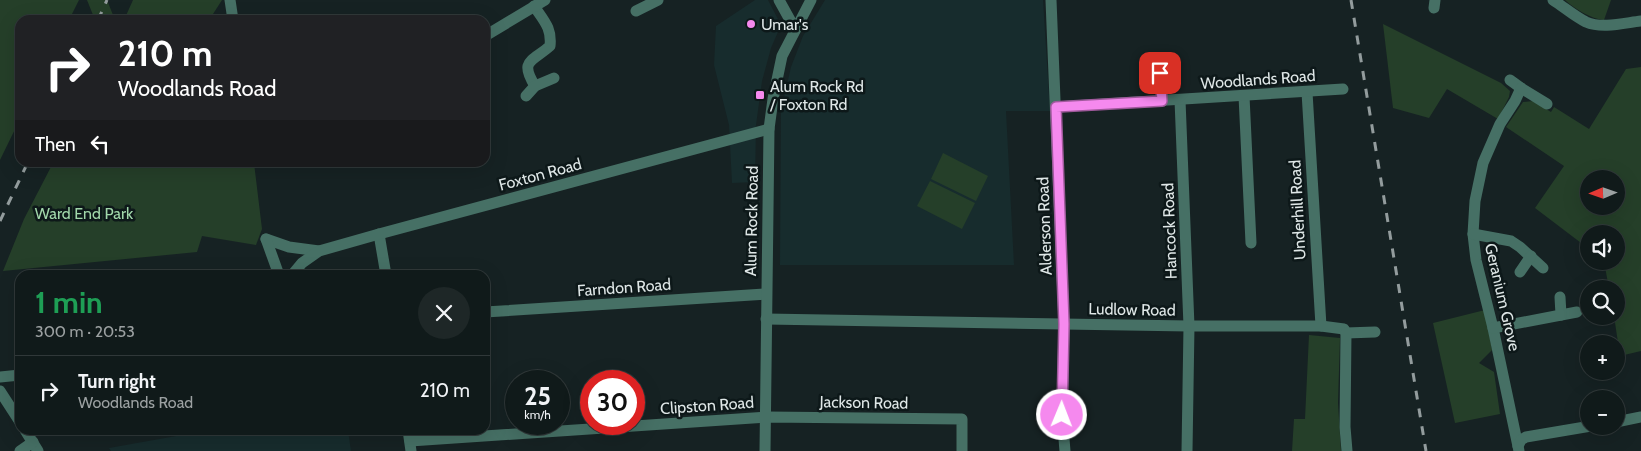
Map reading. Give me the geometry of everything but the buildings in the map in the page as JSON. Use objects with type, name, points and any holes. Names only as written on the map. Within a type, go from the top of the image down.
[{"type":"street","points":[[230,0],[232,15]]},
{"type":"street","points":[[636,11],[658,0]]},
{"type":"street","points":[[779,0],[795,29]]},
{"type":"street","name":"Alum Rock Road","points":[[765,451],[769,129],[782,56],[811,0]]},
{"type":"street","name":"Alderson Road","points":[[1051,0],[1064,324],[1062,415],[1065,451]]},
{"type":"street","points":[[1553,0],[1592,24],[1608,25],[1641,21]]},
{"type":"street","points":[[490,33],[540,3],[551,37],[550,46],[531,60],[527,67],[527,74],[535,86]]},
{"type":"street","points":[[1159,59],[1162,101]]},
{"type":"street","points":[[526,96],[535,86],[554,78]]},
{"type":"street","points":[[1510,80],[1547,104]]},
{"type":"street","name":"Geranium Grove","points":[[1518,449],[1493,328],[1476,260],[1473,234],[1475,200],[1483,163],[1500,124],[1516,101],[1521,88]]},
{"type":"street","name":"Woodlands Road","points":[[1056,107],[1344,89]]},
{"type":"street","name":"Underhill Road","points":[[1306,92],[1320,326]]},
{"type":"street","points":[[1244,96],[1251,242]]},
{"type":"street","name":"Hancock Road","points":[[1180,100],[1190,326],[1187,451]]},
{"type":"street","name":"Foxton Road","points":[[319,251],[769,129]]},
{"type":"street","points":[[379,234],[385,270]]},
{"type":"street","points":[[1473,234],[1511,241],[1543,268]]},
{"type":"street","points":[[277,270],[266,239],[289,247],[319,251]]},
{"type":"street","points":[[296,270],[302,263],[319,251]]},
{"type":"street","points":[[1520,272],[1531,256]]},
{"type":"street","name":"Farndon Road","points":[[490,312],[766,294]]},
{"type":"street","points":[[1560,297],[1561,315]]},
{"type":"street","points":[[1493,328],[1577,312]]},
{"type":"street","name":"Ludlow Road","points":[[766,319],[1190,326],[1320,326],[1344,329],[1346,333],[1375,332]]},
{"type":"street","points":[[1346,333],[1345,427],[1347,451]]},
{"type":"street","points":[[0,376],[15,376]]},
{"type":"street","points":[[0,391],[15,414]]},
{"type":"street","name":"Jackson Road","points":[[766,417],[962,419],[962,451]]},
{"type":"street","name":"Clipston Road","points":[[410,441],[766,417]]},
{"type":"street","points":[[1625,420],[1641,417]]},
{"type":"street","points":[[1518,449],[1521,440],[1526,437],[1580,428]]},
{"type":"street","points":[[20,451],[36,447],[28,435]]},
{"type":"shaded area","points":[[755,0],[768,0],[781,25],[771,48],[762,81],[756,125],[755,182],[732,183],[729,125],[714,65],[716,26]]},
{"type":"shaded area","points":[[825,0],[1043,0],[1050,111],[1006,111],[1014,265],[780,265],[781,113],[791,67],[803,36]]},
{"type":"shaded area","points":[[182,435],[349,435],[351,451],[111,451],[109,448]]},
{"type":"green space","points":[[0,0],[79,0],[72,15],[15,15],[15,129],[0,160]]},
{"type":"green space","points":[[87,0],[107,0],[113,15],[93,15]]},
{"type":"green space","points":[[133,0],[222,0],[214,15],[126,15]]},
{"type":"green space","points":[[1565,0],[1611,0],[1604,20],[1583,13]]},
{"type":"green space","points":[[1383,24],[1501,83],[1510,91],[1498,119],[1447,89],[1429,118],[1393,108]]},
{"type":"green space","points":[[1641,67],[1641,351],[1625,355],[1625,335],[1617,335],[1615,325],[1625,325],[1625,280],[1607,280],[1606,270],[1625,270],[1625,225],[1580,225],[1580,242],[1535,208],[1564,166],[1506,127],[1523,102],[1533,101],[1551,112],[1554,107],[1589,129],[1626,69]]},
{"type":"green space","points":[[943,153],[988,176],[976,201],[931,179]]},
{"type":"green space","name":"Ward End Park","points":[[51,167],[254,167],[262,229],[256,245],[202,236],[197,252],[3,271],[24,219]]},
{"type":"green space","points":[[930,181],[975,203],[962,229],[917,206]]},
{"type":"green space","points":[[1485,310],[1492,350],[1479,363],[1494,372],[1500,414],[1455,423],[1433,323]]},
{"type":"green space","points":[[1309,335],[1340,338],[1338,403],[1341,451],[1292,451],[1294,419],[1305,419]]},
{"type":"railway","points":[[100,15],[107,0]]},
{"type":"railway","points":[[1351,0],[1426,451]]},
{"type":"railway","points":[[0,221],[26,167]]},
{"type":"place","name":"Umar's","points":[[751,24]]},
{"type":"place","name":"Alum Rock Rd / Foxton Rd","points":[[760,95]]},
{"type":"route","points":[[1062,415],[1064,324],[1056,107],[1162,101],[1160,73]]}]
